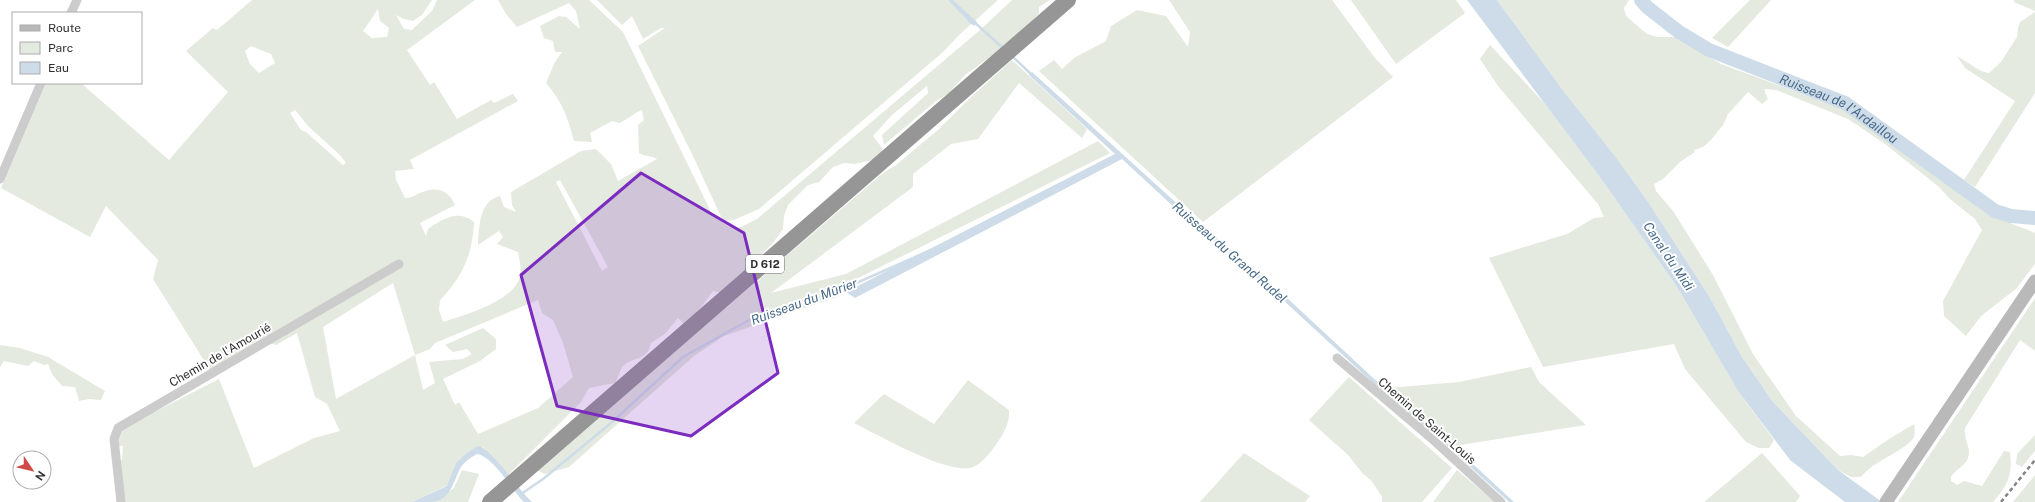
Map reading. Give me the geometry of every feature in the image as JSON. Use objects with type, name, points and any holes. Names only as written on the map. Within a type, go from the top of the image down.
[{"type":"highway","name":"D 612","points":[[491,501],[1068,0]]},
{"type":"main road","points":[[1886,502],[2035,281]]},
{"type":"street","points":[[71,12],[77,0]]},
{"type":"street","points":[[0,179],[41,84]]},
{"type":"street","name":"Chemin de l'Amourié","points":[[121,502],[114,439],[118,428],[399,264]]},
{"type":"street","name":"Chemin de Saint-Louis","points":[[1337,358],[1430,437],[1501,502]]},
{"type":"highlighted area","points":[[641,173],[744,233],[778,373],[691,436],[557,406],[521,275]]},
{"type":"green space","points":[[252,0],[432,0],[422,15],[413,21],[396,15],[404,29],[412,30],[432,11],[437,0],[475,0],[407,50],[430,85],[434,82],[457,119],[491,100],[494,103],[513,94],[518,101],[410,160],[414,169],[395,171],[396,180],[405,198],[428,190],[438,190],[446,193],[453,200],[455,205],[420,223],[426,236],[428,229],[451,217],[462,216],[474,222],[469,255],[460,274],[448,292],[440,300],[439,310],[443,322],[488,306],[499,300],[509,293],[516,285],[520,276],[521,267],[518,252],[497,244],[503,237],[499,231],[478,245],[480,223],[484,209],[493,199],[500,196],[504,207],[516,212],[512,205],[511,192],[581,151],[596,149],[611,164],[618,181],[657,159],[639,153],[638,125],[644,120],[642,110],[619,123],[612,121],[590,133],[592,142],[574,141],[564,110],[546,83],[555,62],[562,52],[555,52],[553,41],[544,38],[540,26],[559,16],[566,17],[580,29],[576,11],[569,3],[517,27],[506,14],[498,0],[589,0],[623,32],[713,216],[730,227],[738,228],[757,219],[980,30],[1012,0],[1050,0],[1039,7],[1039,13],[1027,27],[1004,47],[965,75],[949,93],[936,101],[884,145],[882,135],[928,93],[927,86],[892,115],[873,136],[883,149],[877,159],[855,164],[844,163],[833,167],[819,182],[808,185],[788,205],[784,216],[783,229],[773,243],[722,293],[713,291],[699,310],[684,324],[678,318],[665,334],[651,343],[647,353],[624,365],[615,383],[589,388],[581,402],[508,475],[483,447],[456,464],[449,484],[412,502],[124,502],[119,461],[122,460],[123,446],[118,446],[119,433],[127,426],[219,379],[254,468],[314,438],[340,431],[327,404],[315,397],[297,333],[276,345],[264,341],[210,370],[153,279],[158,260],[106,206],[90,237],[1,188],[46,84],[82,84],[169,160],[228,92],[186,51],[213,28],[217,30]],"holes":[[[378,9],[380,21],[389,28],[387,37],[372,38],[363,31]],[[251,46],[271,54],[275,63],[259,73],[250,64],[245,51]],[[295,110],[308,126],[341,156],[346,163],[343,165],[306,132],[301,130],[290,113]],[[560,180],[608,267],[602,271],[556,182]],[[393,283],[415,355],[336,399],[323,327]],[[538,300],[542,313],[553,320],[563,343],[573,377],[538,408],[478,434],[459,402],[455,405],[443,379],[480,361],[496,349],[496,339],[483,328],[445,345],[453,352],[467,349],[472,354],[463,359],[429,362],[435,383],[423,390],[415,355],[430,349],[435,343]]]},
{"type":"green space","points":[[597,0],[998,0],[959,35],[943,52],[759,209],[734,220],[723,221],[693,156],[638,46],[665,28],[661,28],[643,39],[632,16],[622,25]]},
{"type":"green space","points":[[1169,0],[1332,0],[1375,58],[1393,77],[1203,222],[1039,71],[1054,60],[1062,69],[1074,58],[1106,41],[1111,26],[1137,10],[1166,16],[1188,47],[1190,32]]},
{"type":"green space","points":[[1351,0],[1456,0],[1465,13],[1396,64]]},
{"type":"green space","points":[[1497,0],[1629,0],[1624,8],[1626,16],[1647,34],[1657,37],[1674,37],[1721,64],[1851,112],[1990,215],[2035,233],[2035,264],[2017,288],[1981,316],[1966,336],[1944,316],[1943,301],[1982,230],[1975,219],[1950,199],[1939,187],[1885,144],[1848,119],[1776,90],[1764,89],[1768,99],[1762,104],[1748,92],[1728,114],[1723,125],[1711,140],[1703,147],[1694,150],[1695,152],[1680,162],[1663,179],[1654,184],[1656,191],[1673,211],[1713,275],[1753,354],[1796,416],[1840,456],[1851,455],[1863,457],[1914,424],[1914,437],[1910,442],[1867,471],[1861,477],[1851,477],[1838,470],[1773,402],[1742,357],[1709,296],[1647,201],[1615,156],[1562,89]]},
{"type":"green space","points":[[1750,0],[1771,0],[1728,47],[1712,38]]},
{"type":"green space","points":[[2014,0],[2035,0],[2035,11],[2014,2]]},
{"type":"green space","points":[[2035,12],[2035,93],[1975,187],[1964,180],[2015,101],[1965,68],[1957,56],[1981,71],[1989,73],[2001,62],[2017,37],[2020,22]]},
{"type":"green space","points":[[1490,45],[1545,104],[1602,180],[1677,287],[1738,391],[1774,440],[1769,448],[1759,448],[1746,442],[1685,369],[1674,344],[1543,367],[1489,258],[1567,234],[1594,218],[1604,217],[1598,204],[1498,86],[1480,59]]},
{"type":"green space","points":[[1012,60],[1087,129],[1082,138],[1019,83],[978,139],[951,144],[913,174],[913,187],[771,293],[846,274],[1098,141],[1110,153],[836,289],[839,296],[724,336],[694,356],[569,467],[545,474],[537,470],[882,174],[896,165],[939,129]]},
{"type":"green space","points":[[2035,298],[2035,351],[2020,340],[1965,428],[1965,437],[1969,456],[1966,462],[1951,477],[1951,481],[1957,485],[1964,481],[1982,486],[2004,451],[2010,452],[2011,460],[2010,473],[2006,485],[1993,502],[1898,502]]},
{"type":"green space","points":[[0,345],[20,348],[48,357],[105,391],[101,400],[89,399],[79,401],[75,387],[62,386],[52,374],[48,364],[44,365],[34,361],[28,366],[4,361],[0,367]]},
{"type":"green space","points":[[1531,367],[1539,382],[1586,425],[1454,446],[1387,388],[1459,382]]},
{"type":"green space","points":[[1349,377],[1452,468],[1422,502],[1382,502],[1382,497],[1371,480],[1363,474],[1348,455],[1309,420]]},
{"type":"green space","points":[[968,380],[1009,410],[1007,424],[1001,437],[987,456],[974,467],[959,468],[945,465],[912,452],[854,423],[884,394],[934,424]]},
{"type":"green space","points":[[2035,435],[2035,451],[2022,467],[2016,464],[2017,454]]},
{"type":"green space","points":[[1244,453],[1310,496],[1305,502],[1200,502]]},
{"type":"green space","points":[[1762,453],[1800,496],[1796,502],[1704,502]]},
{"type":"green space","points":[[462,470],[479,474],[468,502],[433,502],[454,488]]},
{"type":"green space","points":[[1457,470],[1495,502],[1433,502]]},
{"type":"green space","points":[[2035,475],[2035,502],[2013,502]]},
{"type":"water","points":[[948,0],[953,0],[977,22],[974,26],[970,23]]},
{"type":"water","name":"Canal du Midi","points":[[1467,0],[1497,0],[1562,89],[1615,156],[1648,202],[1709,296],[1742,357],[1773,402],[1838,470],[1882,502],[1845,502],[1790,460],[1738,391],[1677,287],[1602,180]]},
{"type":"water","points":[[1032,72],[1173,200],[1286,297],[1385,389],[1448,441],[1514,502],[1509,502],[1445,444],[1383,392],[1283,300],[1187,219],[1122,159],[855,298],[846,292],[1115,154],[1029,75]]},
{"type":"water","points":[[478,446],[491,454],[532,502],[524,502],[496,467],[483,456],[477,454],[463,465],[453,486],[443,498],[432,502],[412,502],[447,486],[456,463]]},
{"type":"waterway","name":"Ruisseau de l'Ardaillou","points":[[1641,0],[1647,7],[1679,32],[1709,50],[1845,103],[1995,211],[2011,216],[2035,218]]},
{"type":"waterway","name":"Ruisseau du Grand Rudel","points":[[973,21],[1004,49]]},
{"type":"waterway","name":"Ruisseau du Grand Rudel","points":[[1012,56],[1032,75]]},
{"type":"waterway","name":"Ruisseau du Mûrier","points":[[521,494],[543,479],[611,423],[683,357],[758,315],[836,292],[931,250]]},
{"type":"railway","points":[[2001,502],[2035,460]]}]
